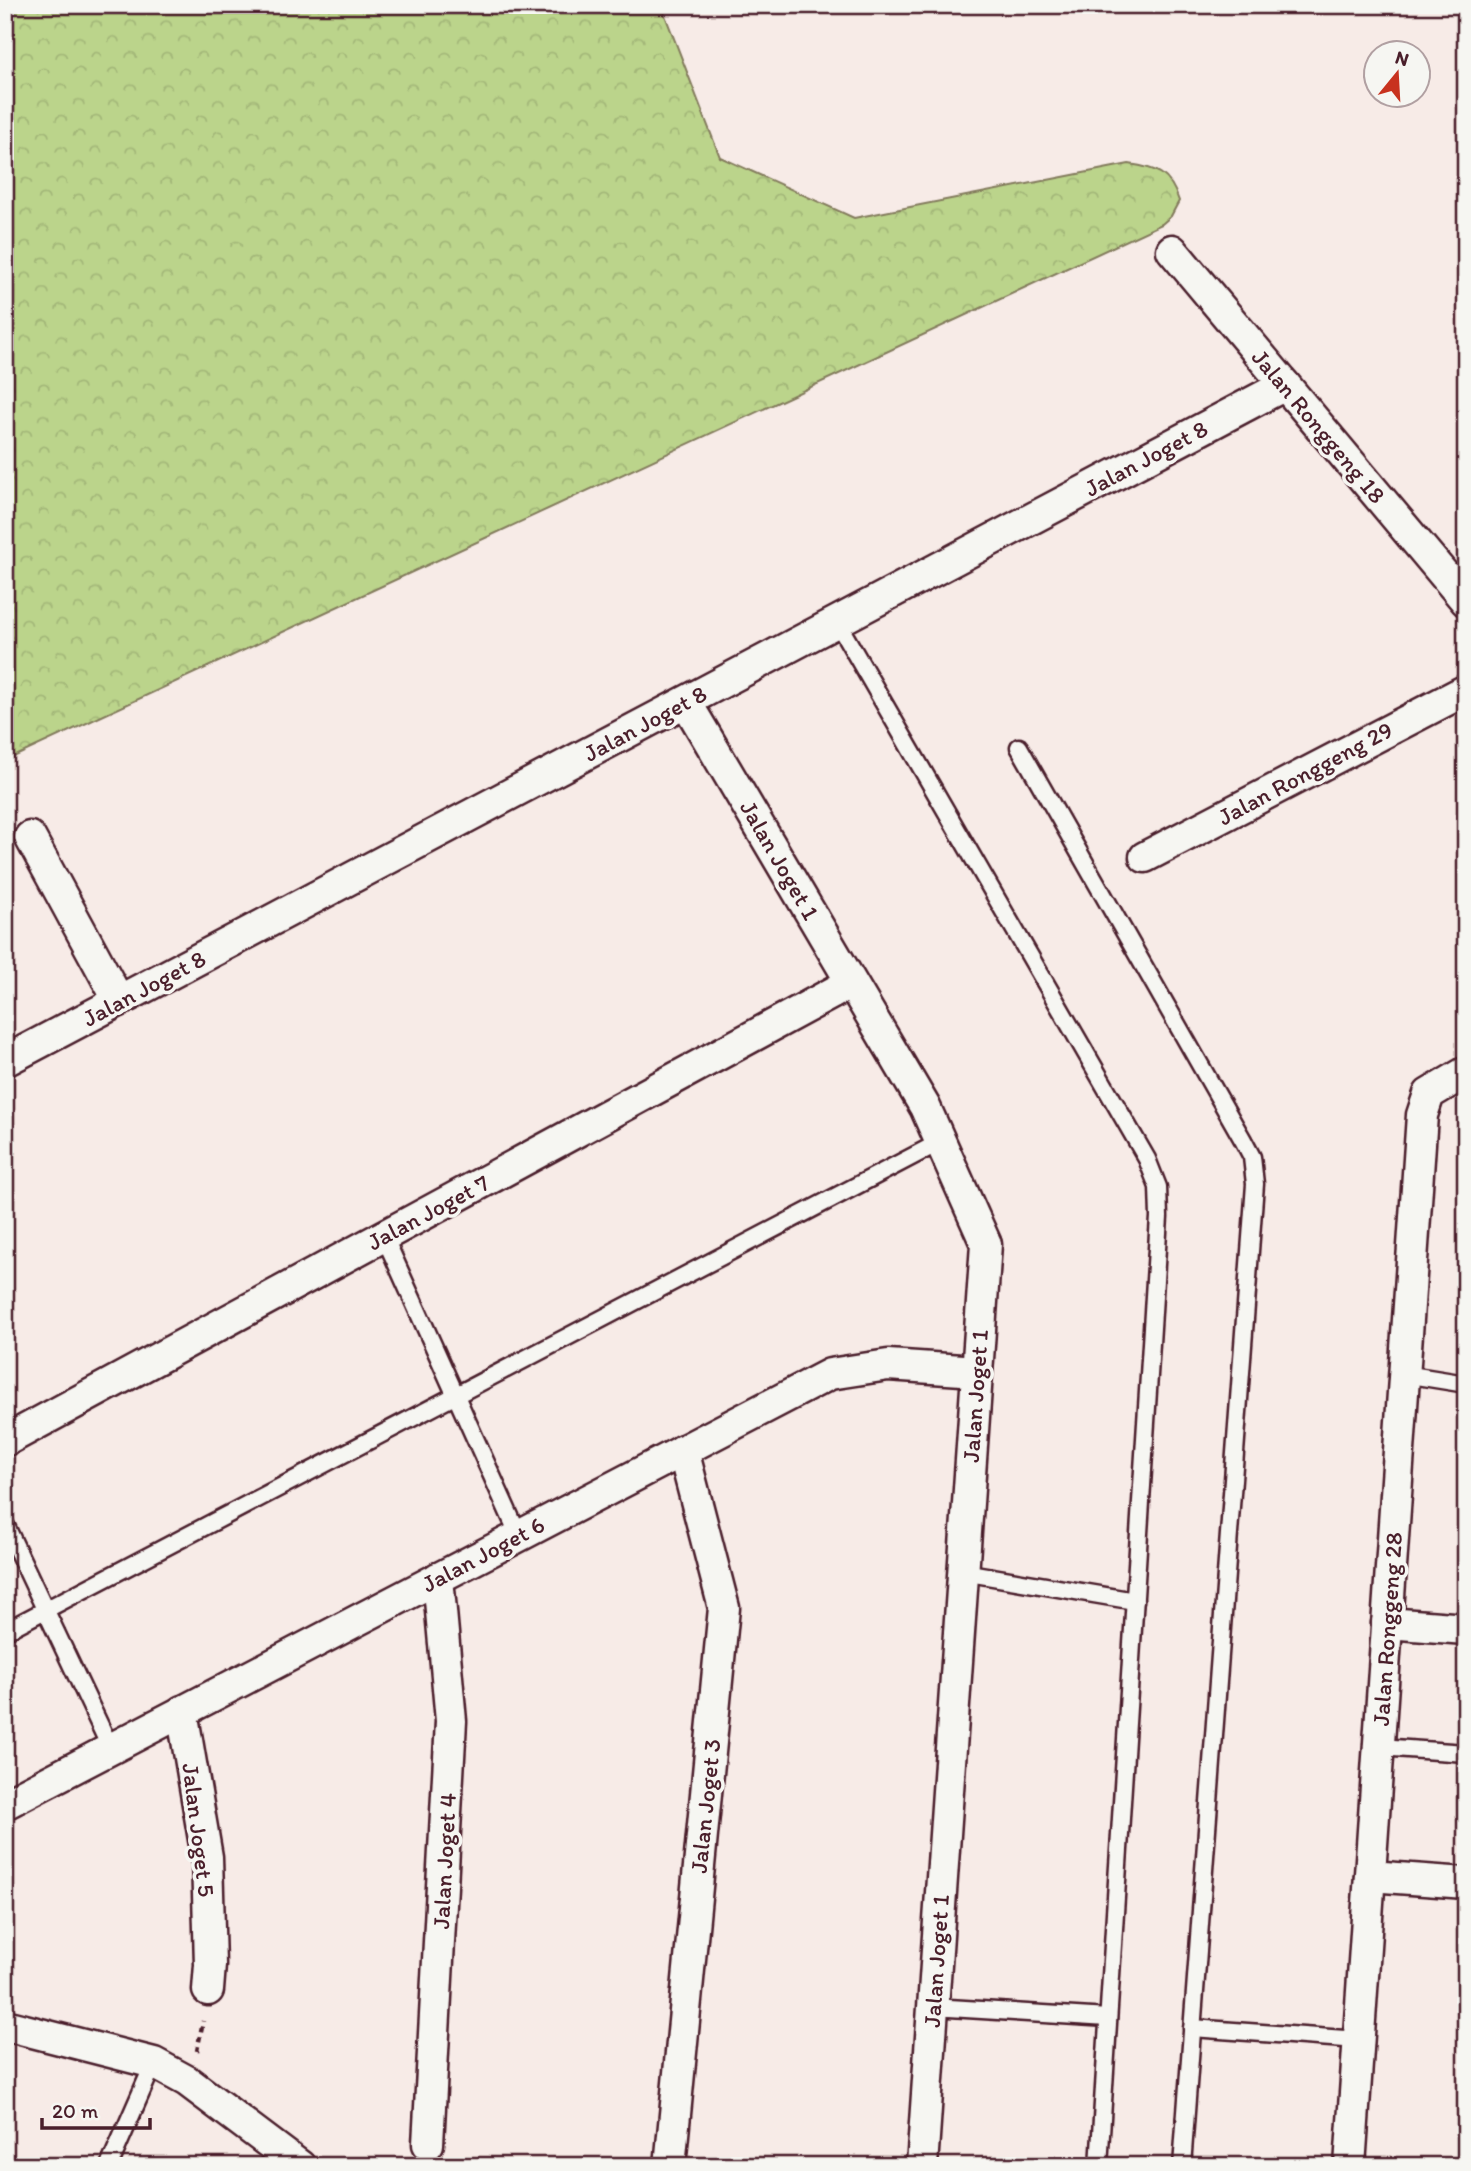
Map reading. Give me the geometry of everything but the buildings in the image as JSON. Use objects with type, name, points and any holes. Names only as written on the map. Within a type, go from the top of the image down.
[{"type":"street","name":"Jalan Ronggeng 18","points":[[1172,250],[1466,601]]},
{"type":"street","name":"Jalan Joget 8","points":[[5,1061],[1284,384]]},
{"type":"street","name":"Jalan Ronggeng 29","points":[[1145,857],[1466,690]]},
{"type":"street","name":"Jalan Joget 1","points":[[687,702],[925,1107],[986,1244],[922,2166]]},
{"type":"street","points":[[30,837],[119,1001]]},
{"type":"street","name":"Jalan Joget 7","points":[[5,1441],[851,983]]},
{"type":"street","name":"Jalan Ronggeng 28","points":[[1350,2166],[1422,1115],[1429,1094],[1466,1072]]},
{"type":"street","name":"Jalan Joget 6","points":[[5,1804],[830,1374],[888,1365],[977,1371]]},
{"type":"street","name":"Jalan Joget 3","points":[[670,2166],[724,1608],[683,1450]]},
{"type":"street","name":"Jalan Joget 4","points":[[428,2144],[451,1721],[438,1578]]},
{"type":"street","points":[[1387,1623],[1466,1629]]},
{"type":"street","name":"Jalan Joget 5","points":[[182,1711],[208,1857],[208,1990]]},
{"type":"street","points":[[1370,1876],[1466,1883]]},
{"type":"street","points":[[5,2025],[154,2063],[187,2081],[300,2166]]},
{"type":"lane","points":[[837,622],[1147,1159],[1158,1187],[1159,1217],[1098,2166]]},
{"type":"lane","points":[[1019,747],[1252,1157],[1255,1184],[1182,2166]]},
{"type":"lane","points":[[5,1631],[940,1142]]},
{"type":"lane","points":[[384,1236],[519,1536]]},
{"type":"lane","points":[[1404,1374],[1466,1384]]},
{"type":"lane","points":[[5,1524],[111,1749]]},
{"type":"lane","points":[[963,1573],[1135,1601]]},
{"type":"lane","points":[[1379,1747],[1466,1753]]},
{"type":"lane","points":[[933,2007],[1108,2018]]},
{"type":"lane","points":[[1192,2028],[1359,2040]]},
{"type":"lane","points":[[109,2166],[154,2063]]},
{"type":"green space","points":[[5,5],[661,5],[720,157],[854,218],[1129,164],[1155,170],[1167,178],[1179,201],[1171,216],[1162,224],[5,761]]}]
